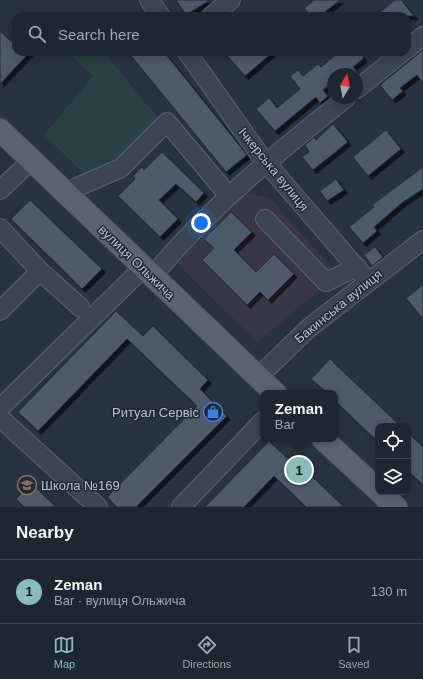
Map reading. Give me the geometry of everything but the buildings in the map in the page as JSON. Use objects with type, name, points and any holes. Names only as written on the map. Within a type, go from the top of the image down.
[{"type":"main road","name":"вулиця Ольжича","points":[[0,130],[272,390]]},
{"type":"main road","points":[[326,442],[375,487]]},
{"type":"main road","points":[[383,495],[396,507]]},
{"type":"street","points":[[149,0],[158,12]]},
{"type":"street","points":[[216,12],[231,0]]},
{"type":"street","points":[[411,46],[423,36]]},
{"type":"street","name":"Ічкерська вулиця","points":[[190,56],[266,162],[368,282]]},
{"type":"street","points":[[363,84],[398,56]]},
{"type":"street","points":[[0,408],[228,195],[266,162],[338,104]]},
{"type":"street","points":[[66,192],[121,168],[167,122],[228,195]]},
{"type":"street","points":[[0,190],[31,161]]},
{"type":"street","points":[[265,219],[326,282],[356,267]]},
{"type":"street","points":[[0,228],[40,270],[80,307]]},
{"type":"street","name":"Бакинська вулиця","points":[[258,377],[310,327],[423,240]]},
{"type":"street","points":[[0,311],[40,270]]},
{"type":"street","points":[[0,418],[98,507]]},
{"type":"street","points":[[181,507],[260,424]]},
{"type":"shaded area","points":[[245,193],[270,197],[330,267],[326,282],[321,289],[257,342],[174,261]]},
{"type":"green space","points":[[71,56],[107,56],[160,121],[118,165],[87,177],[44,135],[93,76]]},
{"type":"place","name":"Ритуал Сервіс","points":[[213,412]]},
{"type":"place","name":"Zeman","points":[[299,470]]},
{"type":"place","name":"Школа №169","points":[[27,485]]}]
